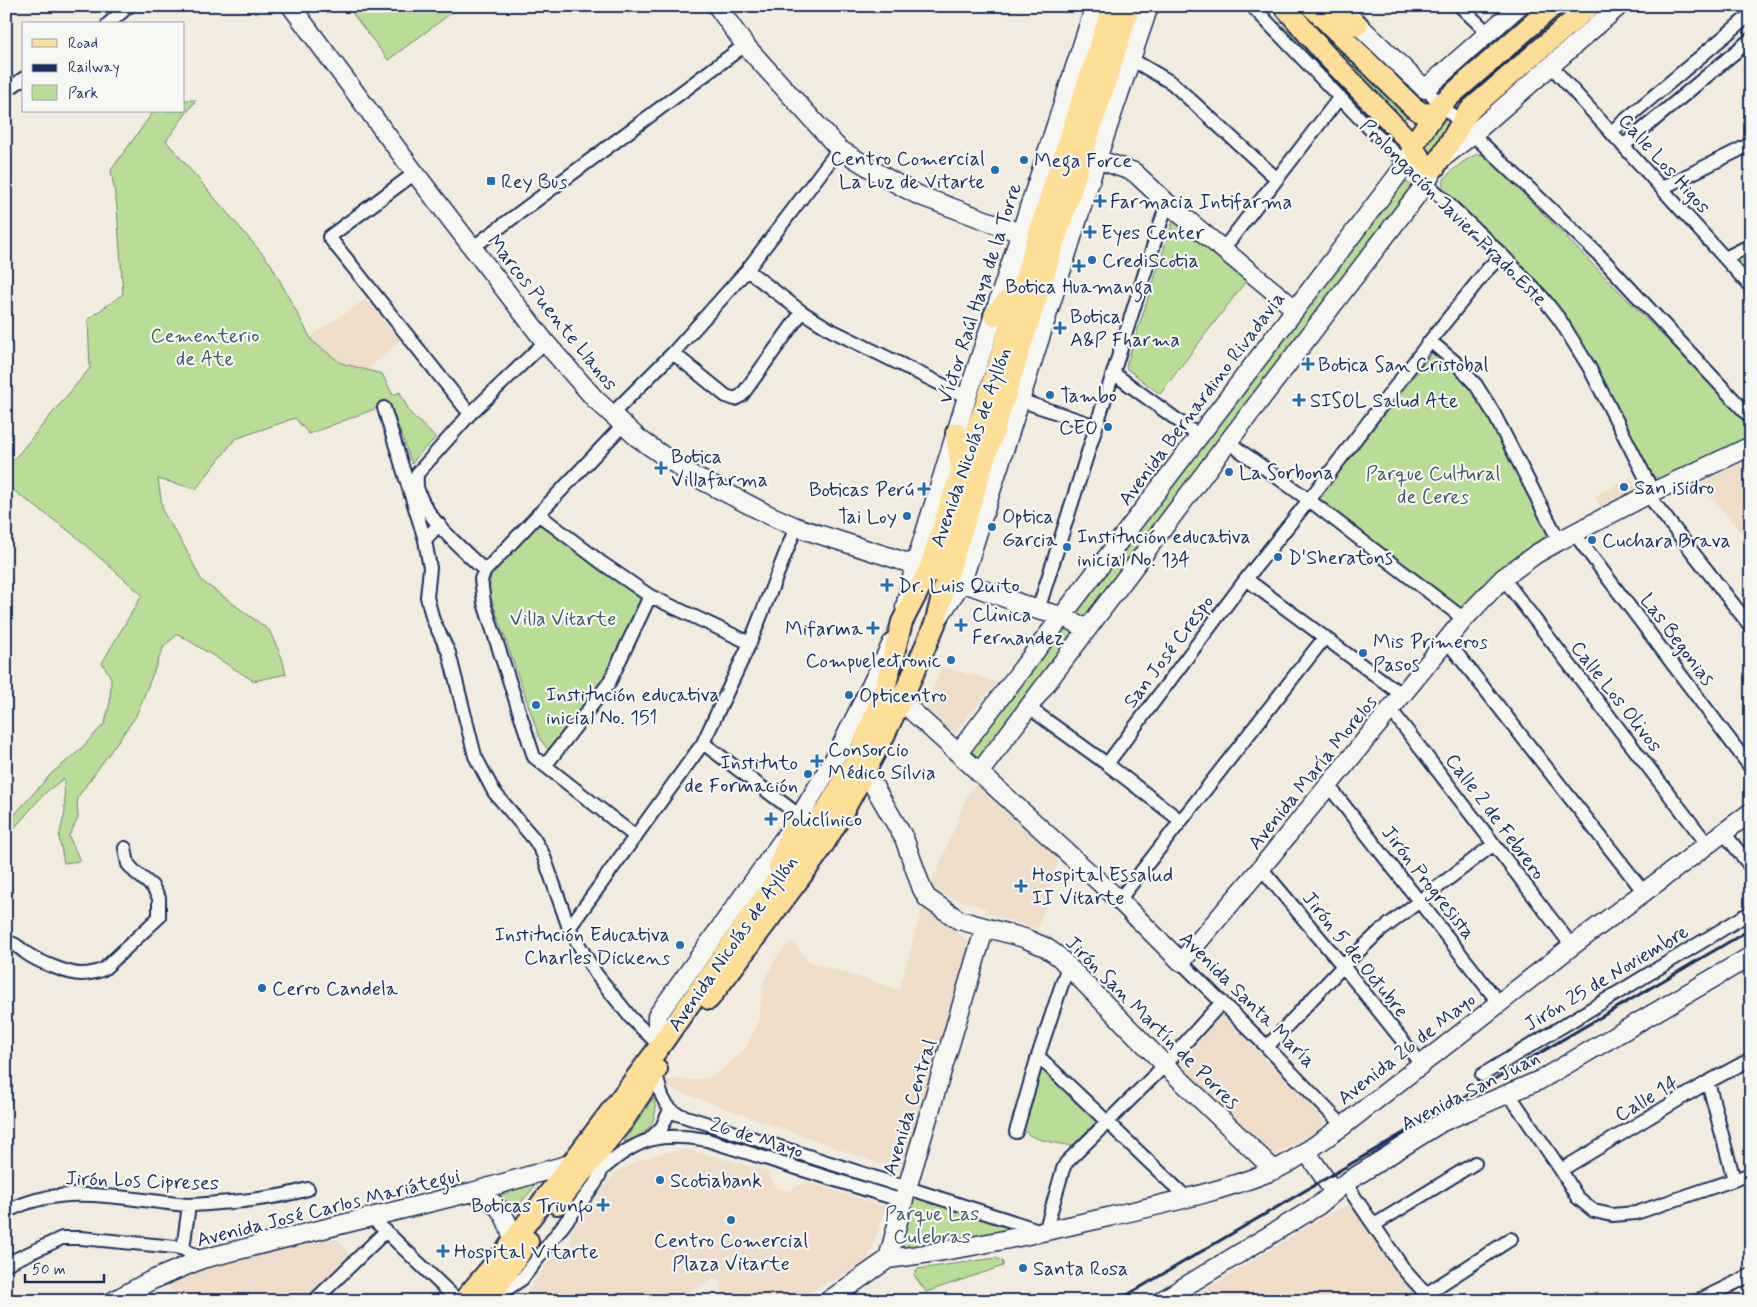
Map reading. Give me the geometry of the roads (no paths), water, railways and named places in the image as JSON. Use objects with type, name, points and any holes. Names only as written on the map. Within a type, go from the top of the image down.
[{"type":"main road","name":"Avenida Nicolás de Ayllón","points":[[488,1298],[524,1246],[623,1121],[656,1072],[816,855],[839,820],[901,701],[935,624],[938,573],[1031,286],[1113,6]]},
{"type":"main road","name":"Avenida Nicolás de Ayllón","points":[[1031,286],[1130,6]]},
{"type":"main road","name":"Prolongación Javier Prado Este","points":[[1284,6],[1409,154],[1434,170]]},
{"type":"main road","points":[[1409,154],[1437,109],[1553,6]]},
{"type":"main road","points":[[1434,170],[1467,128],[1472,108],[1590,6]]},
{"type":"main road","points":[[1315,10],[1413,107],[1422,113],[1437,109]]},
{"type":"main road","points":[[1315,10],[1358,25]]},
{"type":"main road","points":[[994,315],[1031,286],[1042,330]]},
{"type":"main road","points":[[956,433],[971,473],[1006,444]]},
{"type":"main road","name":"Avenida Nicolás de Ayllón","points":[[456,1299],[510,1244],[660,1046],[827,809],[858,756],[872,723],[885,688],[902,622],[938,573]]},
{"type":"main road","points":[[771,889],[796,822]]},
{"type":"street","points":[[110,22],[129,6]]},
{"type":"street","name":"Marcos Puente Llanos","points":[[291,6],[415,173],[545,342],[579,383],[617,420],[654,450],[688,473],[738,500],[796,527],[938,573],[1038,610],[1062,616],[1086,629]]},
{"type":"street","points":[[717,6],[745,45],[839,149],[918,195],[1020,233]]},
{"type":"street","name":"Víctor Raúl Haya de la Torre","points":[[938,573],[956,433],[1095,6]]},
{"type":"street","points":[[938,573],[1006,444],[1097,158],[1150,6]]},
{"type":"street","name":"Prolongación Javier Prado Este","points":[[1252,6],[1371,130],[1409,154]]},
{"type":"street","points":[[1339,6],[1425,89],[1437,109],[1467,128],[1598,254],[1751,418]]},
{"type":"street","points":[[1460,6],[1488,33]]},
{"type":"street","points":[[1425,89],[1519,6]]},
{"type":"street","points":[[1467,128],[1550,65],[1619,6]]},
{"type":"street","points":[[1611,132],[1751,14]]},
{"type":"street","points":[[1623,146],[1751,39]]},
{"type":"street","points":[[472,248],[745,45]]},
{"type":"street","points":[[1131,60],[1172,83],[1276,178]]},
{"type":"street","name":"Calle Los Higos","points":[[1550,65],[1751,287]]},
{"type":"street","points":[[6,91],[22,79]]},
{"type":"street","points":[[1224,248],[1340,97]]},
{"type":"street","points":[[1662,188],[1751,144]]},
{"type":"street","points":[[636,837],[534,757],[484,603],[481,579],[485,571],[538,514],[747,270],[839,149]]},
{"type":"street","name":"Avenida Bernardino Rivadavia","points":[[958,754],[1199,436],[1409,154]]},
{"type":"street","points":[[1097,158],[1134,172],[1167,203],[1295,308]]},
{"type":"street","points":[[979,773],[1434,170]]},
{"type":"street","name":"Prolongación Javier Prado Este","points":[[1434,170],[1502,255],[1542,297],[1574,340],[1651,494],[1751,627]]},
{"type":"street","points":[[415,173],[329,237],[470,414]]},
{"type":"street","points":[[1038,610],[1167,203]]},
{"type":"street","points":[[1725,258],[1751,245]]},
{"type":"street","name":"San José Crespo","points":[[1107,764],[1246,579],[1309,500],[1430,341],[1487,270],[1502,255]]},
{"type":"street","points":[[747,270],[802,312],[840,334],[967,397]]},
{"type":"street","points":[[674,353],[726,396],[735,399],[742,395],[802,312]]},
{"type":"street","name":"Las Begonias","points":[[1430,341],[1476,385],[1567,537],[1751,768]]},
{"type":"street","points":[[485,571],[439,524],[424,504],[417,489],[417,474],[470,414],[545,342]]},
{"type":"street","points":[[1113,373],[1199,436]]},
{"type":"street","points":[[1019,400],[1096,426]]},
{"type":"street","points":[[384,408],[425,540],[430,568],[427,597],[432,620],[449,653],[475,756],[494,792],[534,839],[543,854],[569,928],[596,974],[631,1018],[660,1046]]},
{"type":"street","points":[[1228,442],[1309,500],[1464,619]]},
{"type":"street","name":"Avenida María Morelos","points":[[1181,962],[1261,868],[1333,791],[1402,695],[1464,619],[1503,578],[1536,554],[1567,537],[1751,446]]},
{"type":"street","points":[[538,514],[602,563],[650,596],[750,643]]},
{"type":"street","points":[[425,540],[439,524]]},
{"type":"street","points":[[569,928],[703,743],[750,643],[796,527]]},
{"type":"street","name":"Calle Los Olivos","points":[[1503,578],[1704,841]]},
{"type":"street","points":[[1246,579],[1402,695]]},
{"type":"street","points":[[545,766],[609,683],[650,596]]},
{"type":"street","points":[[660,1046],[657,1033],[657,1016],[796,822],[837,754],[902,622]]},
{"type":"street","points":[[1119,900],[1325,637]]},
{"type":"street","points":[[1447,641],[1644,892]]},
{"type":"street","name":"Avenida Santa María","points":[[901,701],[1119,900],[1267,1047],[1342,1126]]},
{"type":"street","points":[[1028,707],[1181,821]]},
{"type":"street","name":"Calle 2 de Febrero","points":[[1391,710],[1572,946]]},
{"type":"street","points":[[703,743],[796,822]]},
{"type":"street","name":"Jirón San Martín de Porres","points":[[865,771],[904,838],[927,898],[959,920],[1024,938],[1045,947],[1058,956],[1164,1065],[1274,1170]]},
{"type":"street","name":"Jirón Progresista","points":[[1333,791],[1495,997]]},
{"type":"street","name":"Avenida 26 de Mayo","points":[[888,1259],[953,1251],[1045,1232],[1188,1199],[1274,1170],[1342,1126],[1421,1064],[1495,997],[1572,946],[1644,892],[1704,841],[1724,833],[1751,812]]},
{"type":"street","points":[[1724,833],[1751,868]]},
{"type":"street","points":[[1267,1047],[1343,966],[1379,932],[1494,844]]},
{"type":"street","points":[[6,942],[16,944],[26,953],[44,963],[80,974],[95,973],[104,969],[159,917],[159,898],[152,886],[128,864],[125,848]]},
{"type":"street","name":"Jirón 5 de Octubre","points":[[1261,868],[1343,966],[1421,1064]]},
{"type":"street","name":"Jirón 25 de Noviembre","points":[[1482,1075],[1751,912]]},
{"type":"street","name":"Avenida Central","points":[[888,1259],[905,1195],[985,927]]},
{"type":"street","name":"Avenida San Juan","points":[[1162,1301],[1319,1205],[1339,1187],[1442,1122],[1540,1080],[1751,956]]},
{"type":"street","points":[[1016,1132],[1038,1056],[1068,966]]},
{"type":"street","points":[[905,1195],[1045,1232],[1064,1167],[1164,1065],[1222,1002]]},
{"type":"street","points":[[1038,1056],[1188,1199]]},
{"type":"street","name":"Calle 14","points":[[1562,1170],[1708,1082],[1751,1059]]},
{"type":"street","points":[[648,1140],[662,1127],[670,1110],[660,1092],[656,1072]]},
{"type":"street","points":[[1708,1082],[1734,1180]]},
{"type":"street","points":[[1509,1094],[1562,1170],[1577,1197],[1594,1211],[1612,1215],[1636,1213],[1751,1174]]},
{"type":"street","name":"26 de Mayo","points":[[670,1110],[905,1195]]},
{"type":"street","points":[[488,1298],[522,1278],[595,1184],[623,1121]]},
{"type":"street","name":"26 de Mayo","points":[[604,1167],[618,1154],[648,1140],[664,1136],[678,1136],[707,1140],[905,1195]]},
{"type":"street","points":[[1306,1151],[1374,1225],[1405,1271],[1429,1297],[1511,1238]]},
{"type":"street","points":[[1374,1225],[1475,1163]]},
{"type":"street","name":"Avenida José Carlos Mariátegui","points":[[124,1298],[150,1281],[202,1259],[372,1218],[570,1164]]},
{"type":"street","name":"Jirón Los Cipreses","points":[[6,1212],[48,1196],[80,1194],[189,1205],[239,1202],[292,1194],[308,1189]]},
{"type":"street","name":"Avenida José Carlos Mariátegui","points":[[472,1192],[485,1196],[496,1204],[505,1215],[510,1244]]},
{"type":"street","points":[[183,1248],[189,1205]]},
{"type":"street","points":[[372,1218],[456,1299]]},
{"type":"street","points":[[322,1298],[386,1231]]},
{"type":"street","points":[[6,1264],[62,1238],[81,1238],[183,1248],[202,1259]]},
{"type":"street","points":[[828,1301],[888,1259]]},
{"type":"street","points":[[1698,1301],[1751,1275]]},
{"type":"railway","points":[[1117,1301],[1751,929]]},
{"type":"place","name":"Mega Force","points":[[1024,160]]},
{"type":"place","name":"Centro Comercial La Luz de Vitarte","points":[[995,170]]},
{"type":"place","name":"Rey Bus","points":[[491,181]]},
{"type":"place","name":"Farmacia Intifarma","points":[[1100,201]]},
{"type":"place","name":"Eyes Center","points":[[1090,232]]},
{"type":"place","name":"CrediScotia","points":[[1092,260]]},
{"type":"place","name":"Botica Huamanga","points":[[1079,266]]},
{"type":"place","name":"Botica A&P Fharma","points":[[1060,328]]},
{"type":"place","name":"Botica San Cristobal","points":[[1308,364]]},
{"type":"place","name":"Tambo","points":[[1050,395]]},
{"type":"place","name":"SISOL Salud Ate","points":[[1299,400]]},
{"type":"place","name":"CEO","points":[[1108,427]]},
{"type":"place","name":"Botica Villafarma","points":[[661,468]]},
{"type":"place","name":"La Sorbona","points":[[1229,472]]},
{"type":"place","name":"San isidro","points":[[1624,487]]},
{"type":"place","name":"Boticas Perú","points":[[924,489]]},
{"type":"place","name":"Tai Loy","points":[[907,516]]},
{"type":"place","name":"Optica Garcia","points":[[992,527]]},
{"type":"place","name":"Cuchara Brava","points":[[1592,540]]},
{"type":"place","name":"Institución educativa inicial No. 134","points":[[1067,547]]},
{"type":"place","name":"D'Sheratons","points":[[1278,557]]},
{"type":"place","name":"Dr. Luis Quito","points":[[887,585]]},
{"type":"place","name":"Clinica Fernandez","points":[[961,625]]},
{"type":"place","name":"Mifarma","points":[[873,628]]},
{"type":"place","name":"Mis Primeros Pasos","points":[[1363,653]]},
{"type":"place","name":"Compuelectronic","points":[[951,660]]},
{"type":"place","name":"Opticentro","points":[[849,695]]},
{"type":"place","name":"Institución educativa inicial No. 151","points":[[536,705]]},
{"type":"place","name":"Consorcio Médico Silvia","points":[[817,761]]},
{"type":"place","name":"Instituto de Formación","points":[[808,774]]},
{"type":"place","name":"Policlínico","points":[[771,819]]},
{"type":"place","name":"Hospital Essalud II Vitarte","points":[[1021,886]]},
{"type":"place","name":"Institución Educativa Charles Dickens","points":[[680,945]]},
{"type":"place","name":"Cerro Candela","points":[[262,988]]},
{"type":"place","name":"Scotiabank","points":[[660,1180]]},
{"type":"place","name":"Boticas Triunfo","points":[[603,1205]]},
{"type":"place","name":"Centro Comercial Plaza Vitarte","points":[[731,1220]]},
{"type":"place","name":"Hospital Vitarte","points":[[443,1251]]},
{"type":"place","name":"Santa Rosa","points":[[1023,1268]]},
{"type":"park label","name":"Cementerio de Ate","points":[[205,346]]},
{"type":"park label","name":"Parque Cultural de Ceres","points":[[1433,484]]},
{"type":"park label","name":"Villa Vitarte","points":[[563,618]]},
{"type":"park label","name":"Parque Las Culebras","points":[[932,1224]]}]
